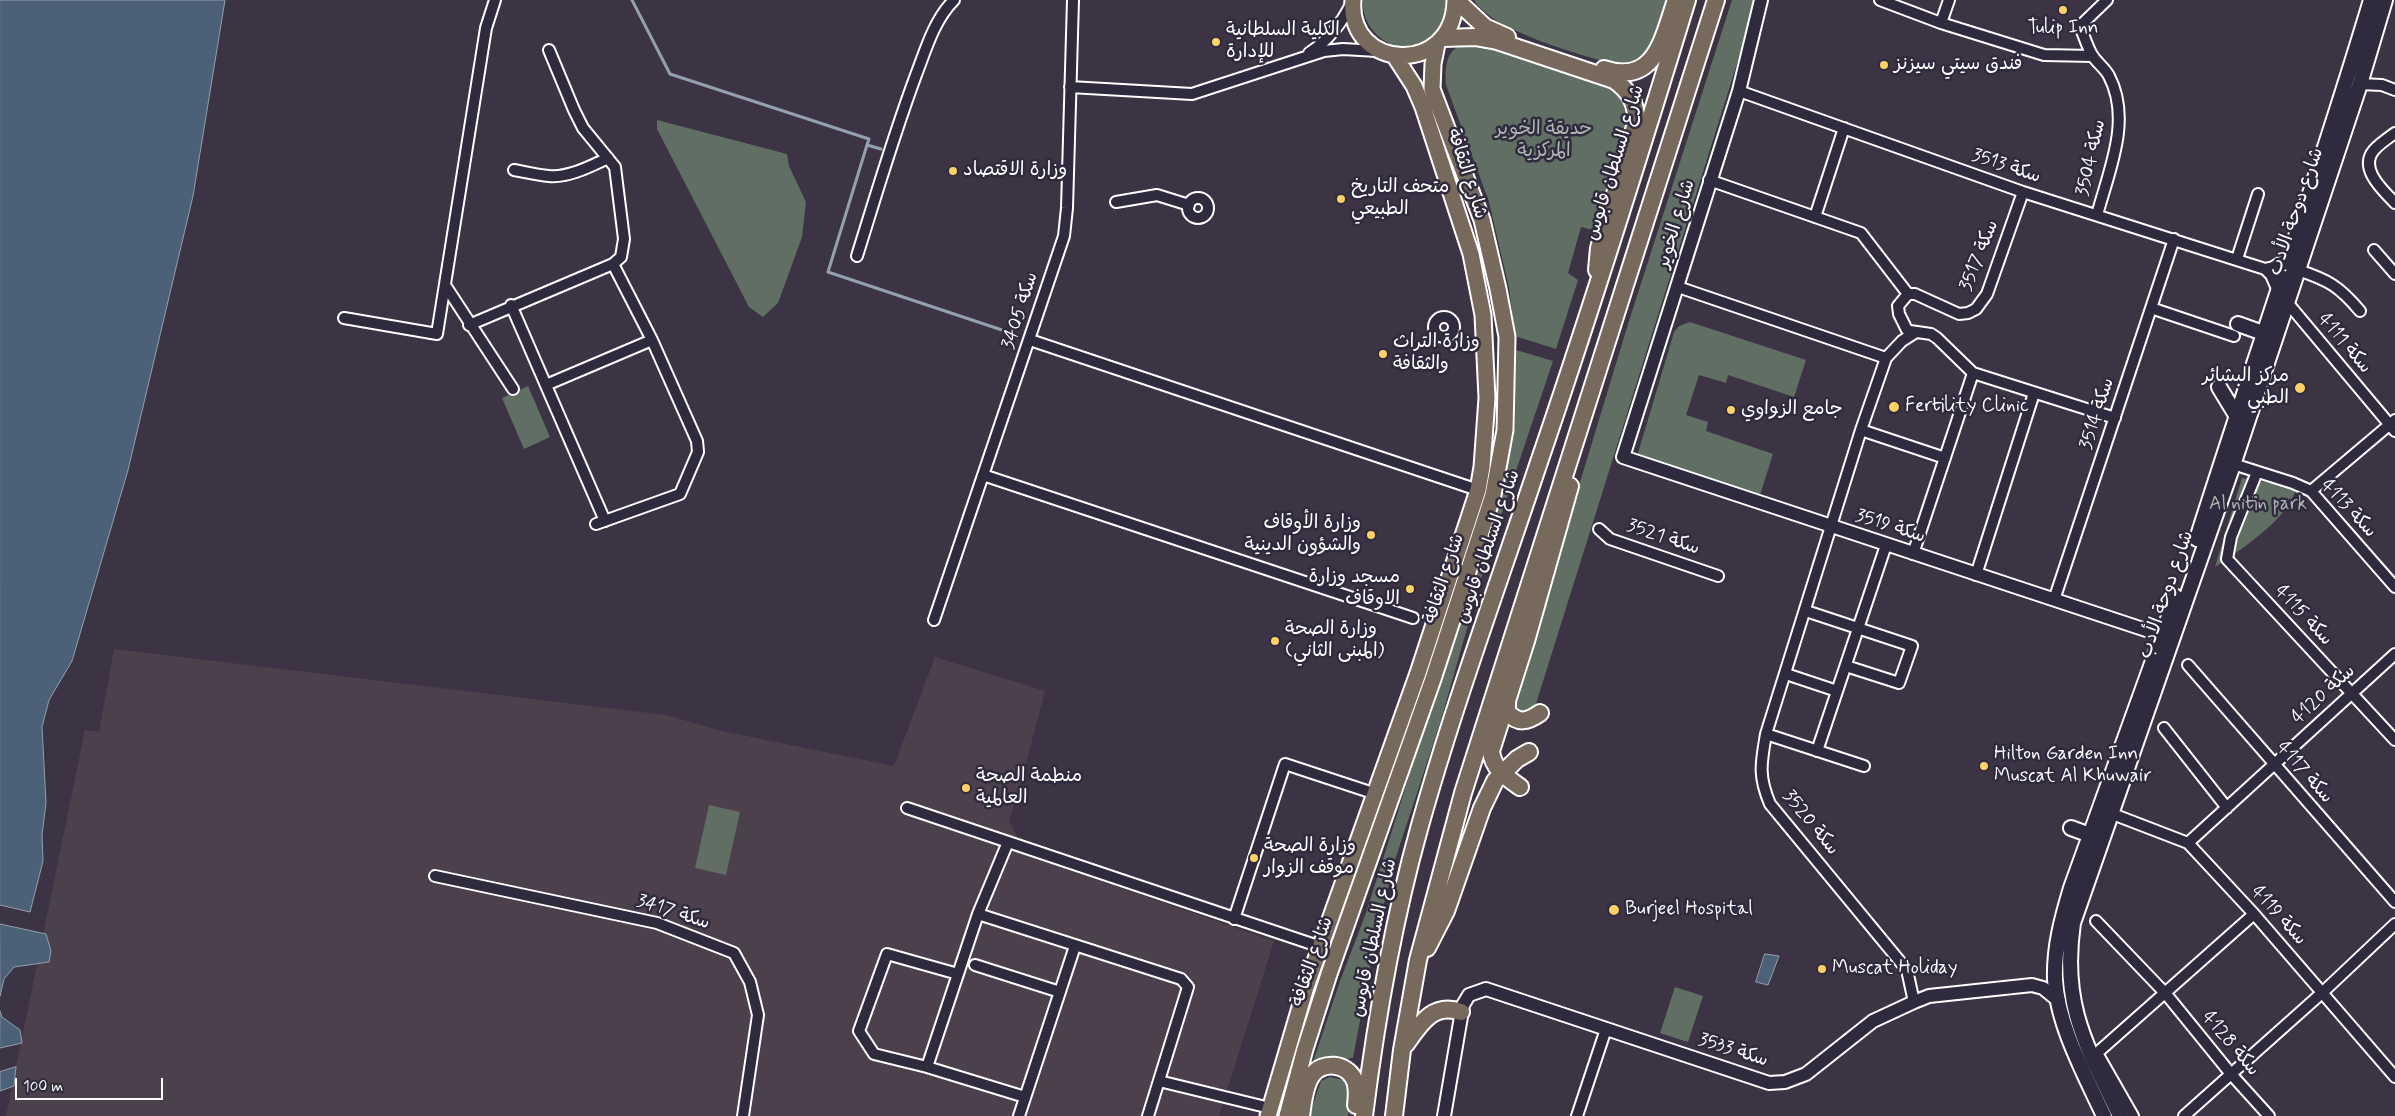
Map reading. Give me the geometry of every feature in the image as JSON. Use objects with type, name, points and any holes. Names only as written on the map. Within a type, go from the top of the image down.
[{"type":"highway","points":[[1456,0],[1474,18],[1497,33],[1607,70],[1626,73],[1644,67],[1657,53],[1676,0]]},
{"type":"highway","name":"شارع السلطان قابوس","points":[[1364,1116],[1372,1053],[1405,883],[1419,828],[1454,714],[1598,288],[1687,0]]},
{"type":"highway","points":[[1394,1116],[1402,1050],[1418,960],[1440,875],[1483,727],[1716,0]]},
{"type":"highway","points":[[1440,41],[1475,37],[1497,41],[1614,80],[1630,94],[1634,103],[1636,123],[1599,248],[1598,288]]},
{"type":"highway","points":[[1520,787],[1502,773],[1492,762],[1491,751],[1560,527],[1602,356]]},
{"type":"highway","points":[[1507,697],[1507,712],[1512,718],[1521,721],[1531,719],[1540,713]]},
{"type":"highway","points":[[1418,960],[1443,918],[1482,808],[1502,773],[1528,752]]},
{"type":"highway","points":[[1402,1050],[1421,1022],[1432,1012],[1447,1009],[1461,1012]]},
{"type":"highway","points":[[1301,1116],[1311,1076],[1319,1069],[1329,1065],[1346,1069],[1354,1078],[1357,1091],[1356,1116]]},
{"type":"main road","name":"شارع الثقافة","points":[[1287,1116],[1305,1049],[1329,974],[1434,679],[1459,602],[1493,494],[1504,441],[1508,360],[1505,329],[1490,247],[1482,220],[1432,89],[1433,64],[1440,41],[1453,20],[1456,0]]},
{"type":"main road","name":"شارع دوحة الأدب","points":[[2120,1116],[2078,1024],[2071,996],[2069,949],[2072,923],[2233,464],[2282,296],[2288,258],[2336,117],[2371,0]]},
{"type":"main road","name":"شارع دوحة الأدب","points":[[2104,1116],[2080,1064],[2059,1001],[2055,977],[2058,935],[2071,888],[2194,548],[2264,333],[2282,296],[2298,270],[2360,84],[2385,0]]},
{"type":"main road","name":"شارع الثقافة","points":[[1269,1112],[1293,1027],[1376,794],[1478,490],[1486,432],[1486,336],[1471,254],[1423,107],[1414,86],[1388,54],[1373,46],[1358,28],[1354,17],[1353,1]]},
{"type":"main road","points":[[1388,54],[1417,54],[1440,41]]},
{"type":"main road","points":[[2236,330],[2264,333]]},
{"type":"main road","points":[[2219,387],[2236,415]]},
{"type":"main road","points":[[1459,602],[1485,500],[1478,490],[1490,482],[1494,464],[1504,441]]},
{"type":"main road","points":[[2071,828],[2090,835]]},
{"type":"street","points":[[344,318],[437,334],[486,28],[495,0]]},
{"type":"street","points":[[857,256],[900,118],[929,41],[937,24],[954,0]]},
{"type":"street","name":"سكة 3405","points":[[934,620],[1064,236],[1067,208],[1073,0]]},
{"type":"street","name":"شارع الخوير","points":[[1623,457],[1678,287],[1709,180],[1739,91],[1761,0]]},
{"type":"street","points":[[1941,23],[1949,0]]},
{"type":"street","name":"سكة 3504","points":[[2097,215],[2118,136],[2120,116],[2118,99],[2108,75],[2093,56],[2080,26],[2107,0]]},
{"type":"street","points":[[1304,57],[1328,38],[1342,21],[1353,1]]},
{"type":"street","points":[[1880,1],[1941,23],[2044,55],[2093,56]]},
{"type":"street","points":[[1070,87],[1192,94],[1304,57],[1343,49],[1388,54]]},
{"type":"street","points":[[469,324],[613,264],[620,257],[624,239],[616,167],[583,128],[549,50]]},
{"type":"street","points":[[2360,84],[2382,85],[2395,90]]},
{"type":"street","name":"سكة 3513","points":[[1739,91],[2023,192],[2264,269]]},
{"type":"street","points":[[1815,217],[1844,128]]},
{"type":"street","points":[[2395,133],[2373,150],[2369,161],[2373,178],[2395,203]]},
{"type":"street","points":[[514,170],[559,176],[591,166],[608,158]]},
{"type":"street","points":[[1709,180],[1861,233],[1908,294],[1898,306],[1899,314],[1909,333]]},
{"type":"street","name":"سكة 3517","points":[[1908,294],[1915,294],[1959,314],[1968,313],[1976,309],[1987,294],[2023,192]]},
{"type":"street","points":[[2237,259],[2258,194]]},
{"type":"street","points":[[1116,202],[1157,195],[1189,205]]},
{"type":"street","name":"سكة 3514","points":[[2054,600],[2174,239]]},
{"type":"street","points":[[2374,250],[2395,274]]},
{"type":"street","points":[[2264,269],[2273,267],[2288,258]]},
{"type":"street","points":[[511,305],[546,385],[601,522],[680,494],[698,452],[697,441],[652,340],[613,264]]},
{"type":"street","points":[[2264,269],[2271,274],[2282,296]]},
{"type":"street","points":[[2298,270],[2337,286],[2360,311]]},
{"type":"street","points":[[445,285],[513,389]]},
{"type":"street","points":[[1678,287],[1886,358]]},
{"type":"street","name":"سكة 4111","points":[[2282,296],[2393,425]]},
{"type":"street","points":[[2151,308],[2236,330]]},
{"type":"street","points":[[1830,527],[1886,358],[1909,333],[1931,334],[1974,373],[2115,418]]},
{"type":"street","points":[[546,385],[652,340]]},
{"type":"street","points":[[1030,340],[1478,490]]},
{"type":"street","points":[[1913,554],[1974,373]]},
{"type":"street","points":[[1976,575],[2034,393]]},
{"type":"street","points":[[2311,491],[2393,425]]},
{"type":"street","points":[[1861,430],[1945,458]]},
{"type":"street","name":"سكة 3519","points":[[1623,457],[2146,630],[2158,630],[2166,626]]},
{"type":"street","name":"سكة 4113","points":[[2233,464],[2311,491],[2395,587]]},
{"type":"street","name":"سكة 4115","points":[[2257,472],[2231,537],[2227,559],[2395,740]]},
{"type":"street","points":[[984,475],[1413,618]]},
{"type":"street","name":"سكة 3520","points":[[1830,527],[1806,611],[1766,734],[1760,767],[1763,789],[1770,804],[1908,970],[1914,1002]]},
{"type":"street","name":"سكة 3521","points":[[1598,529],[1610,539],[1718,576]]},
{"type":"street","points":[[1818,751],[1886,544]]},
{"type":"street","points":[[1806,611],[1912,646],[1899,683],[1846,666]]},
{"type":"street","points":[[2146,630],[2154,639],[2157,650]]},
{"type":"street","name":"سكة 4120","points":[[2188,844],[2395,654]]},
{"type":"street","name":"سكة 4117","points":[[2188,665],[2395,902]]},
{"type":"street","points":[[1786,674],[1838,691]]},
{"type":"street","points":[[2164,728],[2227,808]]},
{"type":"street","points":[[1766,734],[1864,766]]},
{"type":"street","points":[[1234,918],[1285,764],[1376,794]]},
{"type":"street","points":[[907,808],[1321,947]]},
{"type":"street","name":"سكة 4119","points":[[2110,813],[2188,844],[2254,914],[2395,1077]]},
{"type":"street","points":[[928,1068],[978,914],[1008,842]]},
{"type":"street","name":"سكة 3417","points":[[435,876],[657,923],[734,953],[750,982],[758,1015],[743,1116]]},
{"type":"street","points":[[978,914],[1180,979],[1188,987],[1148,1116]]},
{"type":"street","points":[[2133,1116],[2097,1053],[2166,994],[2254,914]]},
{"type":"street","name":"سكة 4128","points":[[2096,921],[2166,994],[2231,1074],[2269,1116]]},
{"type":"street","points":[[2184,1116],[2323,992],[2395,924]]},
{"type":"street","points":[[1019,1116],[1076,946]]},
{"type":"street","points":[[958,974],[887,954],[859,1031],[874,1054],[1024,1097]]},
{"type":"street","points":[[2032,985],[2047,977],[2056,955]]},
{"type":"street","points":[[975,965],[1060,992]]},
{"type":"street","points":[[2032,985],[2044,988],[2059,1001]]},
{"type":"street","name":"سكة 3533","points":[[1461,1012],[1470,994],[1486,989],[1754,1079],[1777,1083],[1806,1074],[1873,1022],[1929,996],[2032,985]]},
{"type":"street","points":[[1444,1116],[1461,1012]]},
{"type":"street","points":[[1577,1116],[1606,1029]]},
{"type":"street","points":[[1159,1081],[1269,1112]]},
{"type":"shaded area","points":[[114,649],[666,715],[722,731],[894,766],[935,657],[1045,691],[1009,821],[1027,856],[1274,941],[1219,1116],[6,1116],[85,730],[99,732]]},
{"type":"green space","points":[[1363,0],[1449,0],[1445,23],[1435,35],[1424,44],[1400,47],[1388,43],[1377,35],[1369,25],[1364,13]]},
{"type":"green space","points":[[1474,0],[1670,0],[1651,53],[1638,65],[1619,66],[1562,49],[1519,32],[1484,12]]},
{"type":"green space","points":[[1732,0],[1757,0],[1534,710],[1532,714],[1516,712],[1513,703],[1628,324]]},
{"type":"green space","name":"حديقة الخوير المركزية","points":[[1474,42],[1545,63],[1615,89],[1629,104],[1628,121],[1593,230],[1581,227],[1568,273],[1578,280],[1556,349],[1515,336],[1509,288],[1489,202],[1446,85],[1447,62],[1453,50],[1465,43]]},
{"type":"green space","points":[[657,120],[787,154],[789,166],[806,202],[802,237],[778,303],[763,317],[749,307],[657,129]]},
{"type":"green space","points":[[1690,322],[1806,360],[1794,397],[1728,375],[1726,383],[1699,375],[1686,415],[1708,422],[1706,431],[1773,454],[1759,498],[1641,459],[1638,453],[1674,332],[1679,326]]},
{"type":"green space","points":[[1513,349],[1553,361],[1489,551],[1441,720],[1395,860],[1375,940],[1353,1058],[1313,1062],[1340,981],[1366,913],[1508,462],[1515,427]]},
{"type":"green space","points":[[528,386],[550,437],[524,449],[502,398]]},
{"type":"green space","name":"Al nitin park","points":[[2242,478],[2289,486],[2295,491],[2291,501],[2273,523],[2261,534],[2215,567]]},
{"type":"green space","points":[[709,805],[740,812],[726,875],[695,868]]},
{"type":"green space","points":[[1675,987],[1703,996],[1688,1042],[1660,1033]]},
{"type":"green space","points":[[1330,1077],[1344,1080],[1352,1091],[1348,1116],[1309,1116],[1321,1081]]},
{"type":"water","points":[[0,0],[225,0],[193,196],[128,470],[72,661],[49,700],[42,727],[46,803],[42,835],[43,861],[30,912],[0,905]]},
{"type":"water","points":[[0,924],[46,934],[51,951],[49,962],[14,967],[4,979],[0,996]]},
{"type":"water","points":[[1765,954],[1779,956],[1768,985],[1756,982]]},
{"type":"water","points":[[0,1011],[2,1017],[20,1030],[22,1043],[0,1048]]},
{"type":"water","points":[[16,1067],[14,1086],[0,1091],[0,1072]]},
{"type":"waterway","points":[[632,0],[670,74],[869,139],[867,145],[881,149]]},
{"type":"waterway","points":[[867,145],[828,272],[1002,330]]},
{"type":"place","name":"Tulip Inn","points":[[2063,10]]},
{"type":"place","name":"الكلية السلطانية للإدارة","points":[[1216,42]]},
{"type":"place","name":"فندق سيتي سيزنز","points":[[1884,65]]},
{"type":"place","name":"وزارة الاقتصاد","points":[[953,171]]},
{"type":"place","name":"متحف التاريخ الطبيعي","points":[[1341,199]]},
{"type":"place","name":"وزارة التراث والثقافة","points":[[1383,354]]},
{"type":"place","name":"مركز البشائر الطبي","points":[[2300,388]]},
{"type":"place","name":"Fertility Clinic","points":[[1894,407]]},
{"type":"place","name":"جامع الزواوي","points":[[1731,410]]},
{"type":"place","name":"وزارة الأوقاف والشؤون الدينية","points":[[1371,535]]},
{"type":"place","name":"مسجد وزارة الاوقاف","points":[[1410,589]]},
{"type":"place","name":"وزارة الصحة (المبنى الثاني)","points":[[1275,641]]},
{"type":"place","name":"Hilton Garden Inn Muscat Al Khuwair","points":[[1984,766]]},
{"type":"place","name":"منطمة الصحة العالمية","points":[[966,788]]},
{"type":"place","name":"وزارة الصحة موقف الزوار","points":[[1254,858]]},
{"type":"place","name":"Burjeel Hospital","points":[[1614,910]]},
{"type":"place","name":"Muscat Holiday","points":[[1822,969]]}]
